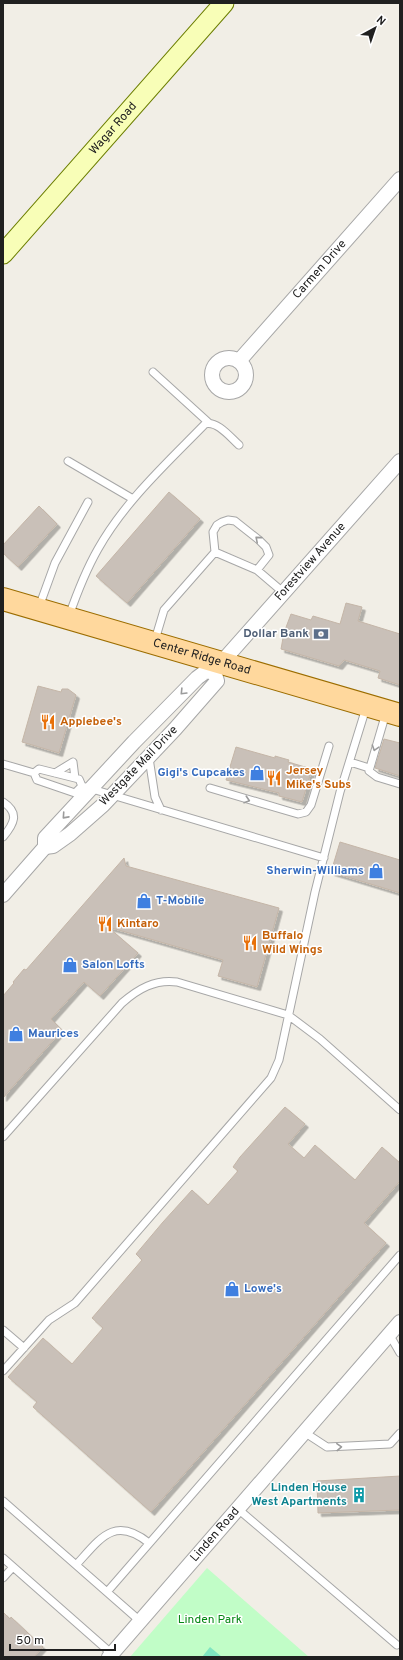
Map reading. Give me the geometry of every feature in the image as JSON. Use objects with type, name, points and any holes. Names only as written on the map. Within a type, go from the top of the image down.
[{"type":"main road","name":"Wagar Road","points":[[3,254],[224,3]]},
{"type":"main road","name":"Center Ridge Road","points":[[3,599],[154,643],[218,667],[385,711]]},
{"type":"street","name":"Carmen Drive","points":[[239,361],[400,179]]},
{"type":"street","name":"Forestview Avenue","points":[[218,667],[400,461]]},
{"type":"street","name":"Westgate Mall Drive","points":[[3,895],[45,847],[45,838],[86,787],[197,678],[205,672],[218,667],[217,681],[112,795],[70,834],[53,846],[45,847]]},
{"type":"street","name":"Linden Road","points":[[110,1655],[400,1322]]},
{"type":"lane","points":[[153,372],[209,423],[215,425],[239,445]]},
{"type":"lane","points":[[68,618],[83,579],[98,548],[133,499],[205,424],[209,423]]},
{"type":"lane","points":[[68,461],[133,499]]},
{"type":"lane","points":[[38,609],[54,563],[88,502]]},
{"type":"lane","points":[[154,643],[164,610],[215,552],[213,532],[217,525],[228,520],[235,521],[266,547],[268,555],[257,570]]},
{"type":"lane","points":[[215,552],[257,570],[284,593]]},
{"type":"lane","points":[[3,1371],[49,1320],[75,1303],[271,1078],[279,1060],[312,902],[350,762],[385,711]]},
{"type":"lane","points":[[385,711],[368,768],[371,774],[377,778],[400,784]]},
{"type":"lane","points":[[210,788],[298,814],[306,812],[311,806],[329,746]]},
{"type":"lane","points":[[149,756],[155,797],[160,810]]},
{"type":"lane","points":[[55,773],[73,762],[75,778]]},
{"type":"lane","points":[[350,762],[368,768]]},
{"type":"lane","points":[[3,764],[34,773]]},
{"type":"lane","points":[[34,773],[39,769],[75,778],[86,787],[324,858]]},
{"type":"lane","points":[[34,773],[37,780],[75,793],[86,787]]},
{"type":"lane","points":[[3,802],[12,810],[14,818],[10,829],[3,837]]},
{"type":"lane","points":[[3,1137],[122,1003],[149,985],[158,982],[177,982],[288,1015],[320,1039],[400,1110]]},
{"type":"lane","points":[[107,1592],[400,1255]]},
{"type":"lane","points":[[3,1330],[24,1348]]},
{"type":"lane","points":[[389,1334],[400,1352]]},
{"type":"lane","points":[[304,1432],[327,1448],[390,1444],[400,1433]]},
{"type":"lane","points":[[3,1501],[140,1621]]},
{"type":"lane","points":[[238,1508],[397,1645]]},
{"type":"lane","points":[[76,1565],[96,1542],[107,1534],[125,1530],[138,1534],[149,1543]]},
{"type":"lane","points":[[3,1558],[110,1655]]},
{"type":"lane","points":[[3,1578],[13,1567]]},
{"type":"green space","name":"Linden Park","points":[[207,1568],[309,1657],[130,1657]]},
{"type":"green space","points":[[210,1647],[222,1657],[202,1657]]},
{"type":"building","points":[[169,492],[200,519],[127,603],[96,576]]},
{"type":"building","points":[[39,506],[57,524],[18,567],[3,553],[3,545]]},
{"type":"building","points":[[346,603],[362,607],[358,621],[400,634],[400,685],[378,678],[380,671],[344,660],[339,666],[281,649],[282,638],[291,614],[311,620],[313,616],[340,624]]},
{"type":"building","points":[[38,686],[61,692],[62,689],[68,689],[76,695],[59,753],[22,742]]},
{"type":"building","points":[[384,739],[400,743],[400,776],[375,768]]},
{"type":"building","points":[[236,747],[275,758],[275,756],[289,760],[288,762],[312,769],[302,802],[279,796],[279,793],[226,780]]},
{"type":"building","points":[[340,842],[400,860],[400,893],[331,872]]},
{"type":"building","points":[[124,858],[126,866],[279,908],[257,987],[218,976],[223,960],[108,927],[138,953],[100,996],[84,982],[51,1019],[62,1030],[3,1098],[3,996],[24,969],[26,970]]},
{"type":"building","name":"Lowe's","points":[[285,1107],[305,1124],[288,1144],[304,1158],[315,1145],[355,1180],[382,1147],[400,1163],[400,1181],[364,1223],[386,1243],[151,1512],[33,1407],[37,1402],[8,1377],[43,1338],[72,1364],[103,1328],[92,1318],[142,1260],[136,1254],[192,1190],[208,1205],[238,1171],[233,1167],[240,1157]]},
{"type":"building","name":"Linden House West Apartments","points":[[400,1476],[400,1510],[318,1513],[317,1481]]},
{"type":"building","points":[[3,1612],[10,1619],[11,1617],[43,1647],[34,1657],[3,1657]]},
{"type":"place","name":"Dollar Bank","points":[[321,634]]},
{"type":"place","name":"Applebee's","points":[[48,722]]},
{"type":"place","name":"Gigi's Cupcakes","points":[[257,773]]},
{"type":"place","name":"Jersey Mike's Subs","points":[[274,778]]},
{"type":"place","name":"Sherwin-Williams","points":[[376,871]]},
{"type":"place","name":"T-Mobile","points":[[144,901]]},
{"type":"place","name":"Kintaro","points":[[105,924]]},
{"type":"place","name":"Buffalo Wild Wings","points":[[250,943]]},
{"type":"place","name":"Salon Lofts","points":[[70,965]]},
{"type":"place","name":"Maurices","points":[[16,1034]]},
{"type":"place","name":"Lowe's","points":[[232,1289]]},
{"type":"place","name":"Linden House West Apartments","points":[[359,1495]]}]
